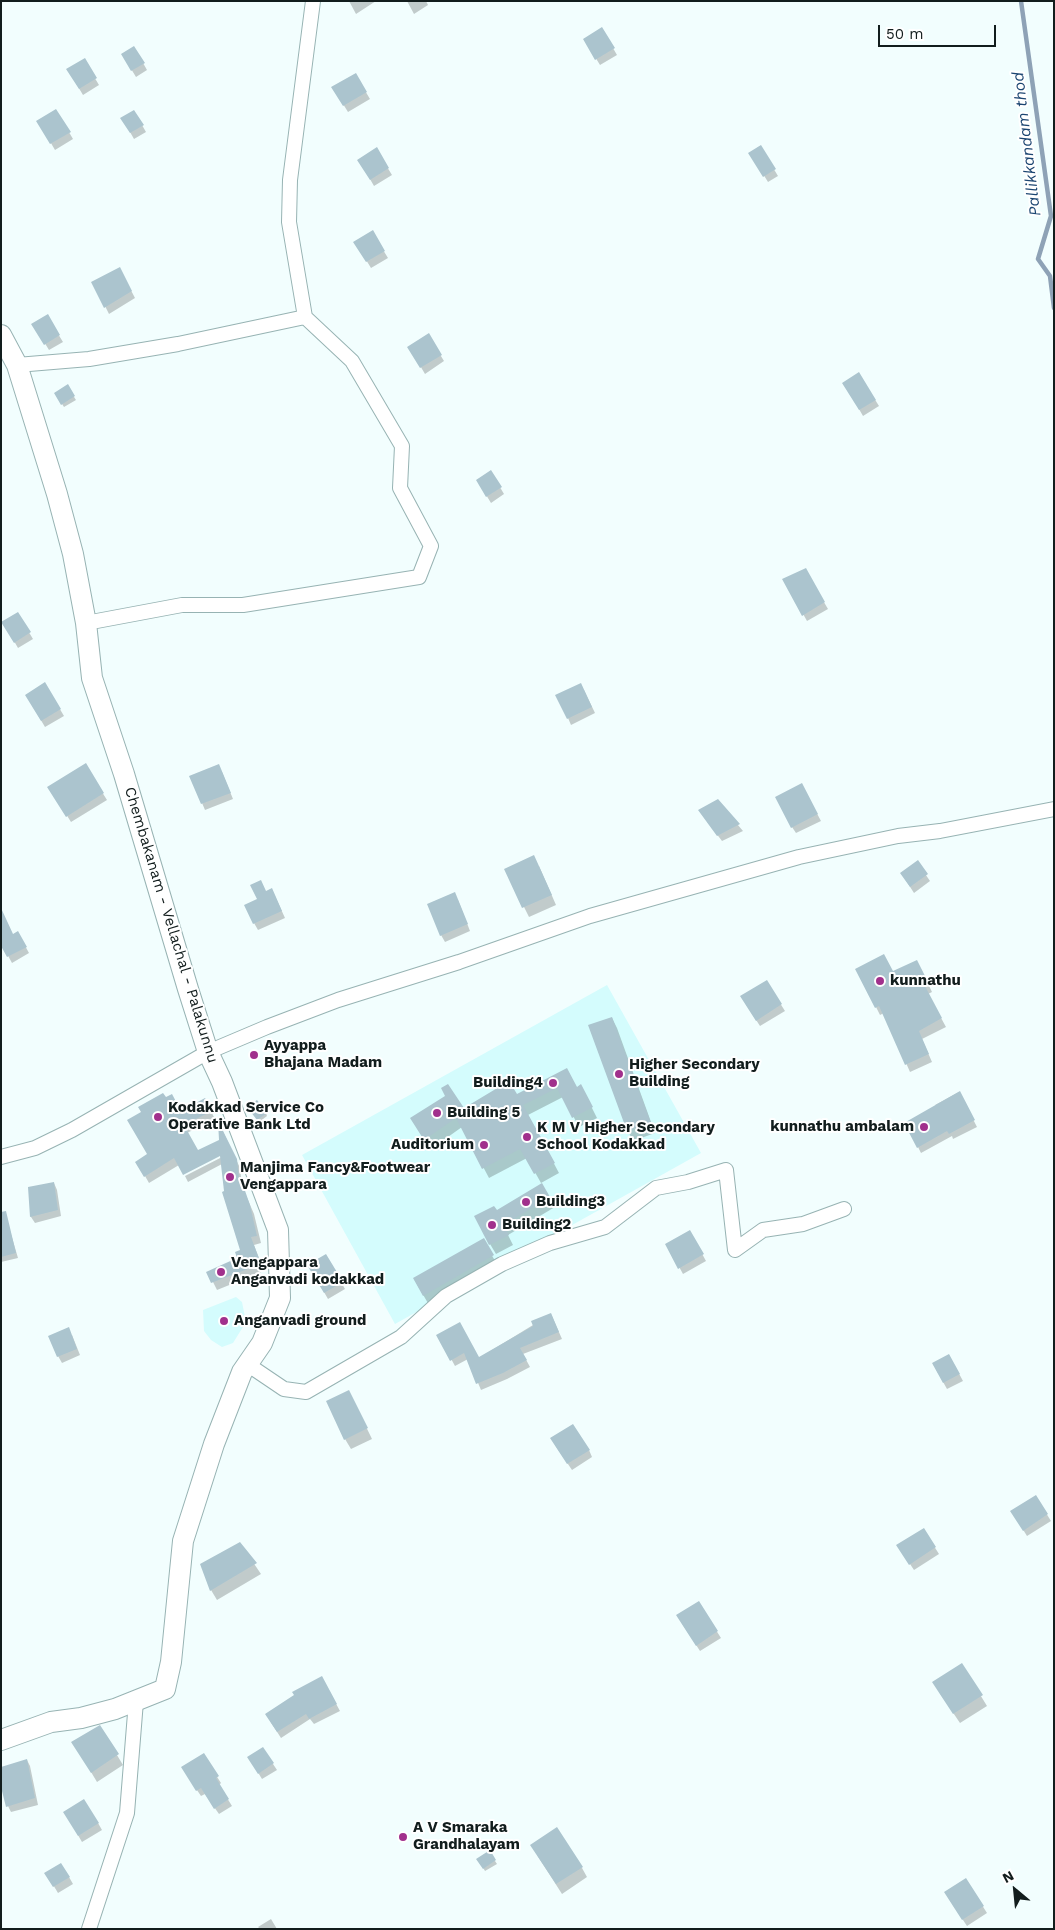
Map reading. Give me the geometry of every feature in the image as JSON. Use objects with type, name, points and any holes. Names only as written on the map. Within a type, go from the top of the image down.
[{"type":"main road","name":"Chembakanam - Vellachal - Palakunnu","points":[[1,335],[17,365],[64,520],[86,623],[92,678],[208,1052],[278,1230],[280,1298],[262,1343],[242,1372],[214,1444],[182,1541],[172,1662],[165,1689],[136,1701],[81,1718],[51,1722],[1,1740]]},
{"type":"street","points":[[86,623],[182,605],[243,605],[418,577],[431,546],[400,488],[402,446],[352,361],[306,317],[289,222],[292,170],[313,1]]},
{"type":"street","points":[[17,365],[89,359],[178,344],[306,317]]},
{"type":"street","points":[[1,1157],[35,1148],[72,1130],[208,1052],[338,1000],[459,962],[619,907],[799,857],[898,836],[940,831],[1054,809]]},
{"type":"street","points":[[247,1364],[284,1389],[306,1392],[401,1337],[446,1296],[502,1264],[534,1250],[605,1227],[656,1188],[688,1182],[726,1170],[735,1250],[763,1230],[803,1224],[844,1209]]},
{"type":"street","points":[[89,1929],[127,1813],[136,1701]]},
{"type":"shaded area","points":[[607,985],[701,1153],[395,1324],[302,1155]]},
{"type":"shaded area","name":"Anganvadi ground","points":[[236,1297],[242,1302],[246,1322],[233,1343],[222,1347],[211,1340],[204,1331],[203,1310]]},
{"type":"building","points":[[602,27],[615,48],[595,60],[583,39]]},
{"type":"building","points":[[134,46],[145,63],[131,71],[121,54]]},
{"type":"building","points":[[85,58],[97,78],[79,89],[66,69]]},
{"type":"building","points":[[356,73],[367,92],[343,106],[331,87]]},
{"type":"building","points":[[56,109],[71,132],[50,144],[36,121]]},
{"type":"building","points":[[134,110],[144,125],[130,133],[120,118]]},
{"type":"building","points":[[761,145],[776,169],[763,177],[748,153]]},
{"type":"building","points":[[377,147],[389,168],[370,180],[357,160]]},
{"type":"building","points":[[373,230],[385,251],[366,262],[353,242]]},
{"type":"building","points":[[120,267],[132,291],[104,308],[91,282]]},
{"type":"building","points":[[48,314],[60,335],[44,345],[31,324]]},
{"type":"building","points":[[429,333],[442,355],[420,368],[407,347]]},
{"type":"building","points":[[859,372],[876,400],[859,410],[842,383]]},
{"type":"building","points":[[68,384],[75,396],[61,405],[54,393]]},
{"type":"building","points":[[491,470],[502,487],[486,497],[476,480]]},
{"type":"building","points":[[806,568],[825,602],[802,616],[782,579]]},
{"type":"building","points":[[18,612],[31,632],[14,643],[1,622]]},
{"type":"building","points":[[45,682],[61,709],[41,721],[25,695]]},
{"type":"building","points":[[581,683],[592,707],[567,719],[555,695]]},
{"type":"building","points":[[86,763],[104,793],[66,817],[47,787]]},
{"type":"building","points":[[219,764],[231,793],[201,804],[189,776]]},
{"type":"building","points":[[802,783],[818,814],[791,828],[775,797]]},
{"type":"building","points":[[718,799],[740,824],[717,836],[698,810]]},
{"type":"building","points":[[534,855],[552,895],[522,908],[504,869]]},
{"type":"building","points":[[918,860],[928,874],[910,887],[900,873]]},
{"type":"building","points":[[261,880],[266,891],[272,888],[282,911],[253,924],[244,905],[257,899],[250,885]]},
{"type":"building","points":[[455,892],[468,924],[440,936],[427,904]]},
{"type":"building","points":[[1,908],[13,934],[18,931],[27,947],[7,957],[1,946]]},
{"type":"building","points":[[884,954],[893,971],[917,960],[929,984],[925,986],[942,1018],[919,1031],[929,1054],[905,1065],[879,1006],[875,1008],[855,969]]},
{"type":"building","points":[[767,980],[782,1004],[756,1021],[740,996]]},
{"type":"building","name":"Higher Secondary Building","points":[[612,1017],[651,1123],[627,1131],[588,1025]]},
{"type":"building","points":[[567,1068],[577,1087],[581,1084],[593,1107],[572,1118],[557,1088],[523,1105],[555,1163],[534,1174],[520,1149],[482,1169],[456,1118],[424,1140],[410,1118],[445,1096],[441,1088],[448,1084],[464,1108],[509,1081],[517,1094]]},
{"type":"building","points":[[960,1091],[975,1120],[949,1134],[947,1131],[917,1148],[904,1123]]},
{"type":"building","points":[[163,1093],[166,1097],[172,1094],[181,1111],[205,1098],[212,1111],[184,1125],[198,1150],[219,1140],[218,1121],[237,1159],[240,1186],[243,1185],[250,1205],[257,1236],[251,1237],[261,1264],[211,1283],[206,1272],[237,1258],[235,1252],[240,1250],[222,1192],[224,1191],[220,1156],[183,1175],[174,1158],[144,1177],[135,1162],[147,1154],[127,1120],[141,1112],[138,1107]]},
{"type":"building","points":[[257,1100],[267,1113],[257,1120],[247,1107]]},
{"type":"building","points":[[54,1182],[58,1210],[30,1217],[28,1187]]},
{"type":"building","points":[[542,1183],[550,1197],[504,1225],[509,1235],[489,1245],[474,1216],[494,1206],[497,1210]]},
{"type":"building","points":[[6,1211],[16,1253],[1,1257],[1,1212]]},
{"type":"building","points":[[690,1230],[704,1254],[678,1269],[665,1244]]},
{"type":"building","points":[[484,1238],[494,1255],[423,1296],[413,1278]]},
{"type":"building","points":[[326,1254],[343,1282],[324,1293],[307,1265]]},
{"type":"building","points":[[551,1313],[559,1332],[520,1348],[527,1360],[503,1373],[476,1384],[464,1353],[450,1361],[436,1335],[460,1322],[479,1357],[533,1326],[531,1321]]},
{"type":"building","points":[[69,1327],[77,1349],[57,1357],[48,1336]]},
{"type":"building","points":[[949,1354],[960,1374],[943,1383],[932,1363]]},
{"type":"building","points":[[349,1390],[368,1428],[344,1440],[326,1401]]},
{"type":"building","points":[[573,1424],[590,1450],[567,1464],[550,1438]]},
{"type":"building","points":[[1036,1495],[1048,1514],[1023,1531],[1010,1511]]},
{"type":"building","points":[[924,1528],[936,1547],[909,1565],[896,1545]]},
{"type":"building","points":[[240,1542],[257,1563],[210,1591],[200,1564]]},
{"type":"building","points":[[699,1601],[718,1631],[696,1646],[676,1615]]},
{"type":"building","points":[[962,1663],[983,1695],[953,1714],[932,1682]]},
{"type":"building","points":[[322,1676],[337,1704],[309,1719],[306,1714],[277,1732],[265,1714],[294,1695],[292,1692]]},
{"type":"building","points":[[100,1725],[119,1754],[91,1773],[71,1742]]},
{"type":"building","points":[[263,1747],[274,1763],[258,1774],[247,1757]]},
{"type":"building","points":[[204,1753],[219,1776],[216,1778],[229,1799],[214,1809],[201,1788],[196,1791],[181,1767]]},
{"type":"building","points":[[27,1759],[35,1798],[6,1807],[1,1787],[1,1767]]},
{"type":"building","points":[[84,1799],[99,1823],[78,1836],[63,1812]]},
{"type":"building","points":[[557,1827],[583,1867],[556,1884],[530,1845]]},
{"type":"building","points":[[490,1850],[496,1860],[483,1869],[476,1859]]},
{"type":"building","points":[[61,1863],[70,1877],[53,1887],[44,1873]]},
{"type":"building","points":[[966,1878],[984,1906],[962,1920],[944,1892]]},
{"type":"waterway","name":"Pallikkandam thod","points":[[1021,1],[1051,216],[1038,259],[1050,276],[1054,308]]},
{"type":"place","name":"kunnathu","points":[[880,981]]},
{"type":"place","name":"Ayyappa Bhajana Madam","points":[[254,1055]]},
{"type":"place","name":"Higher Secondary Building","points":[[619,1074]]},
{"type":"place","name":"Building4","points":[[553,1083]]},
{"type":"place","name":"Building 5","points":[[437,1113]]},
{"type":"place","name":"Kodakkad Service Co Operative Bank Ltd","points":[[158,1117]]},
{"type":"place","name":"kunnathu ambalam","points":[[924,1127]]},
{"type":"place","name":"K M V Higher Secondary School Kodakkad","points":[[527,1137]]},
{"type":"place","name":"Auditorium","points":[[484,1145]]},
{"type":"place","name":"Manjima Fancy&Footwear Vengappara","points":[[230,1177]]},
{"type":"place","name":"Building3","points":[[526,1202]]},
{"type":"place","name":"Building2","points":[[492,1225]]},
{"type":"place","name":"Vengappara Anganvadi kodakkad","points":[[221,1272]]},
{"type":"place","name":"Anganvadi ground","points":[[224,1321]]},
{"type":"place","name":"A V Smaraka Grandhalayam","points":[[403,1837]]}]
